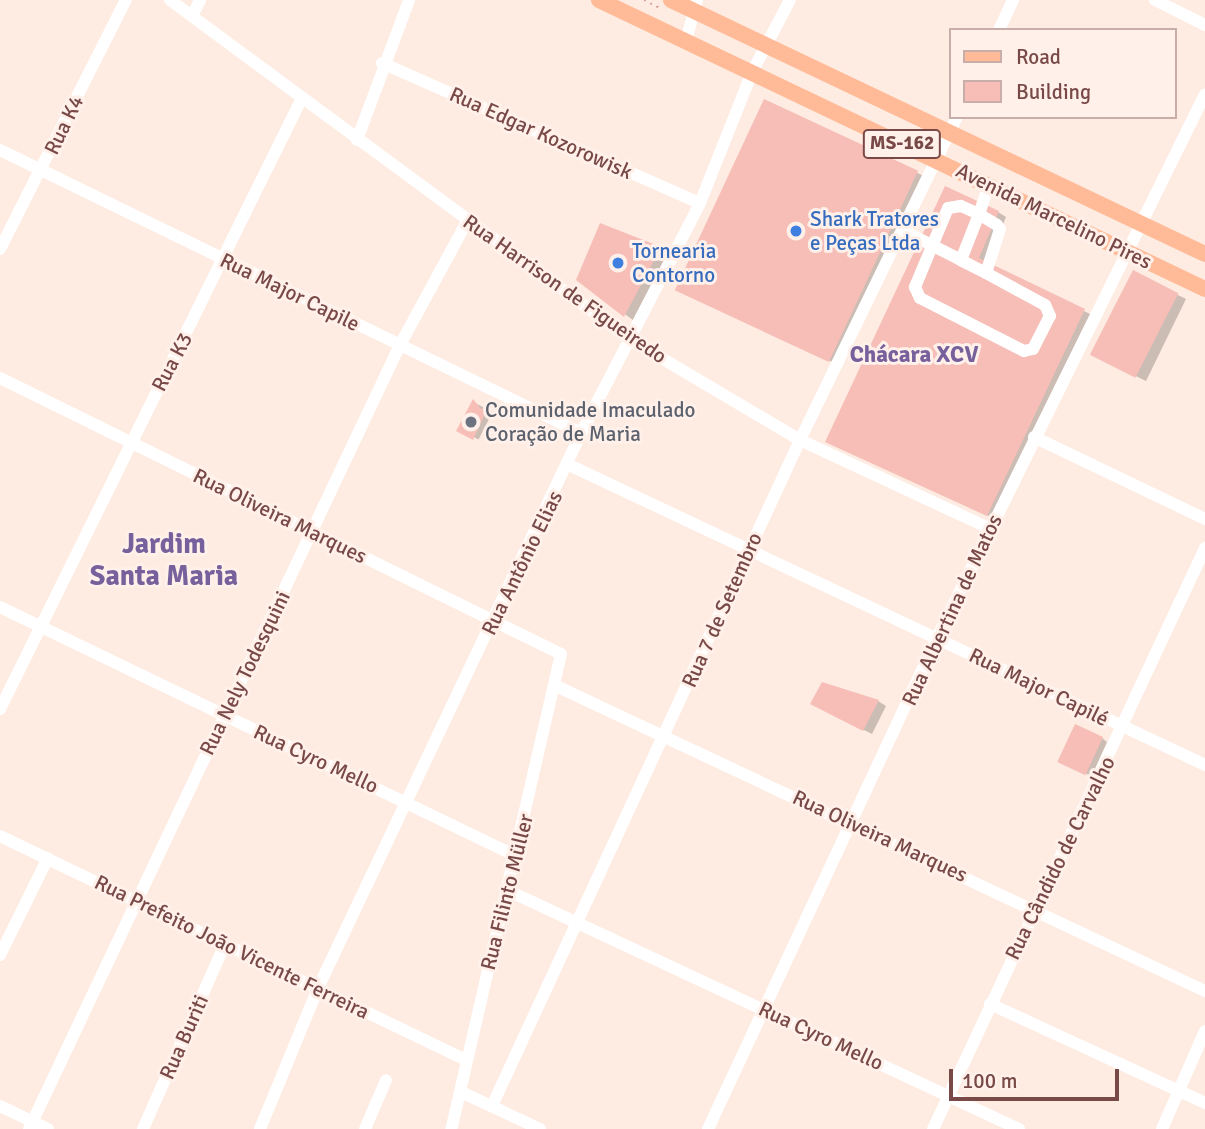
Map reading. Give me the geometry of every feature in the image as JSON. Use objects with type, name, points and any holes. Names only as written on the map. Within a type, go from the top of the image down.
[{"type":"main road","name":"Avenida Marcelino Pires","points":[[599,0],[1205,289]]},
{"type":"main road","name":"Avenida Marcelino Pires","points":[[671,0],[695,5],[767,46],[1205,254]]},
{"type":"street","name":"Rua K4","points":[[0,249],[126,0]]},
{"type":"street","name":"Rua Harrison de Figueiredo","points":[[170,0],[631,340],[800,440],[990,529]]},
{"type":"street","points":[[192,16],[200,0]]},
{"type":"street","points":[[357,140],[382,64],[410,0]]},
{"type":"street","name":"Rua Antônio Elias","points":[[260,1129],[318,988],[569,465],[581,433],[700,203],[752,72],[790,0]]},
{"type":"street","points":[[1000,28],[1013,0]]},
{"type":"street","points":[[1155,0],[1205,26]]},
{"type":"street","points":[[686,41],[695,5]]},
{"type":"street","name":"Rua Edgar Kozorowisk","points":[[382,64],[700,203]]},
{"type":"street","name":"Rua Albertina de Matos","points":[[708,1129],[937,638],[1205,94]]},
{"type":"street","name":"Rua K3","points":[[0,709],[130,442],[225,260],[302,98]]},
{"type":"street","name":"Rua 7 de Setembro","points":[[492,1106],[579,923],[800,440],[956,119]]},
{"type":"street","name":"Rua Major Capile","points":[[0,150],[581,433]]},
{"type":"street","points":[[961,260],[989,185]]},
{"type":"street","points":[[902,230],[932,246],[961,260],[1048,310],[1033,349],[1024,351],[920,298],[915,287],[932,246],[948,208],[979,214],[1002,233],[986,274]]},
{"type":"street","name":"Rua Nely Todesquini","points":[[30,1125],[223,715],[314,533],[400,345],[468,220]]},
{"type":"street","name":"Rua Oliveira Marques","points":[[0,377],[561,654]]},
{"type":"street","points":[[1034,437],[1205,519]]},
{"type":"street","name":"Rua Major Capilé","points":[[569,465],[1205,765]]},
{"type":"street","name":"Rua Cândido de Carvalho","points":[[933,1129],[1034,908],[1123,727],[1205,548]]},
{"type":"street","name":"Rua Cyro Mello","points":[[0,607],[518,857]]},
{"type":"street","name":"Rua Filinto Müller","points":[[451,1129],[461,1092],[464,1059],[518,857],[561,654]]},
{"type":"street","name":"Rua Oliveira Marques","points":[[554,685],[1034,908],[1205,991]]},
{"type":"street","name":"Rua Prefeito João Vicente Ferreira","points":[[0,836],[464,1059]]},
{"type":"street","points":[[0,955],[48,858]]},
{"type":"street","name":"Rua Cyro Mello","points":[[509,891],[1019,1129]]},
{"type":"street","name":"Rua Buriti","points":[[143,1129],[225,944]]},
{"type":"street","points":[[990,1004],[1205,1103]]},
{"type":"street","points":[[1162,1129],[1181,1093],[1205,1031]]},
{"type":"street","points":[[365,1129],[386,1080]]},
{"type":"street","points":[[461,1092],[540,1129]]},
{"type":"street","points":[[0,1106],[30,1125],[48,1129]]},
{"type":"building","name":"Shark Tratores e Peças Ltda","points":[[764,99],[918,171],[829,362],[675,290]]},
{"type":"building","points":[[945,186],[999,211],[979,258],[1085,309],[987,516],[825,442]]},
{"type":"building","name":"Tornearia Contorno","points":[[600,223],[661,247],[624,317],[576,280]]},
{"type":"building","points":[[1133,270],[1178,293],[1135,378],[1090,355]]},
{"type":"building","name":"Comunidade Imaculado Coração de Maria","points":[[473,399],[481,409],[488,407],[473,440],[456,431]]},
{"type":"building","points":[[822,682],[879,700],[863,731],[810,704]]},
{"type":"building","points":[[1075,724],[1103,737],[1085,775],[1057,762]]},
{"type":"place","name":"Shark Tratores e Peças Ltda","points":[[796,231]]},
{"type":"place","name":"Tornearia Contorno","points":[[618,263]]},
{"type":"place","name":"Comunidade Imaculado Coração de Maria","points":[[471,422]]},
{"type":"district","name":"Chácara XCV","points":[[914,355]]},
{"type":"district","name":"Jardim Santa Maria","points":[[164,560]]}]
